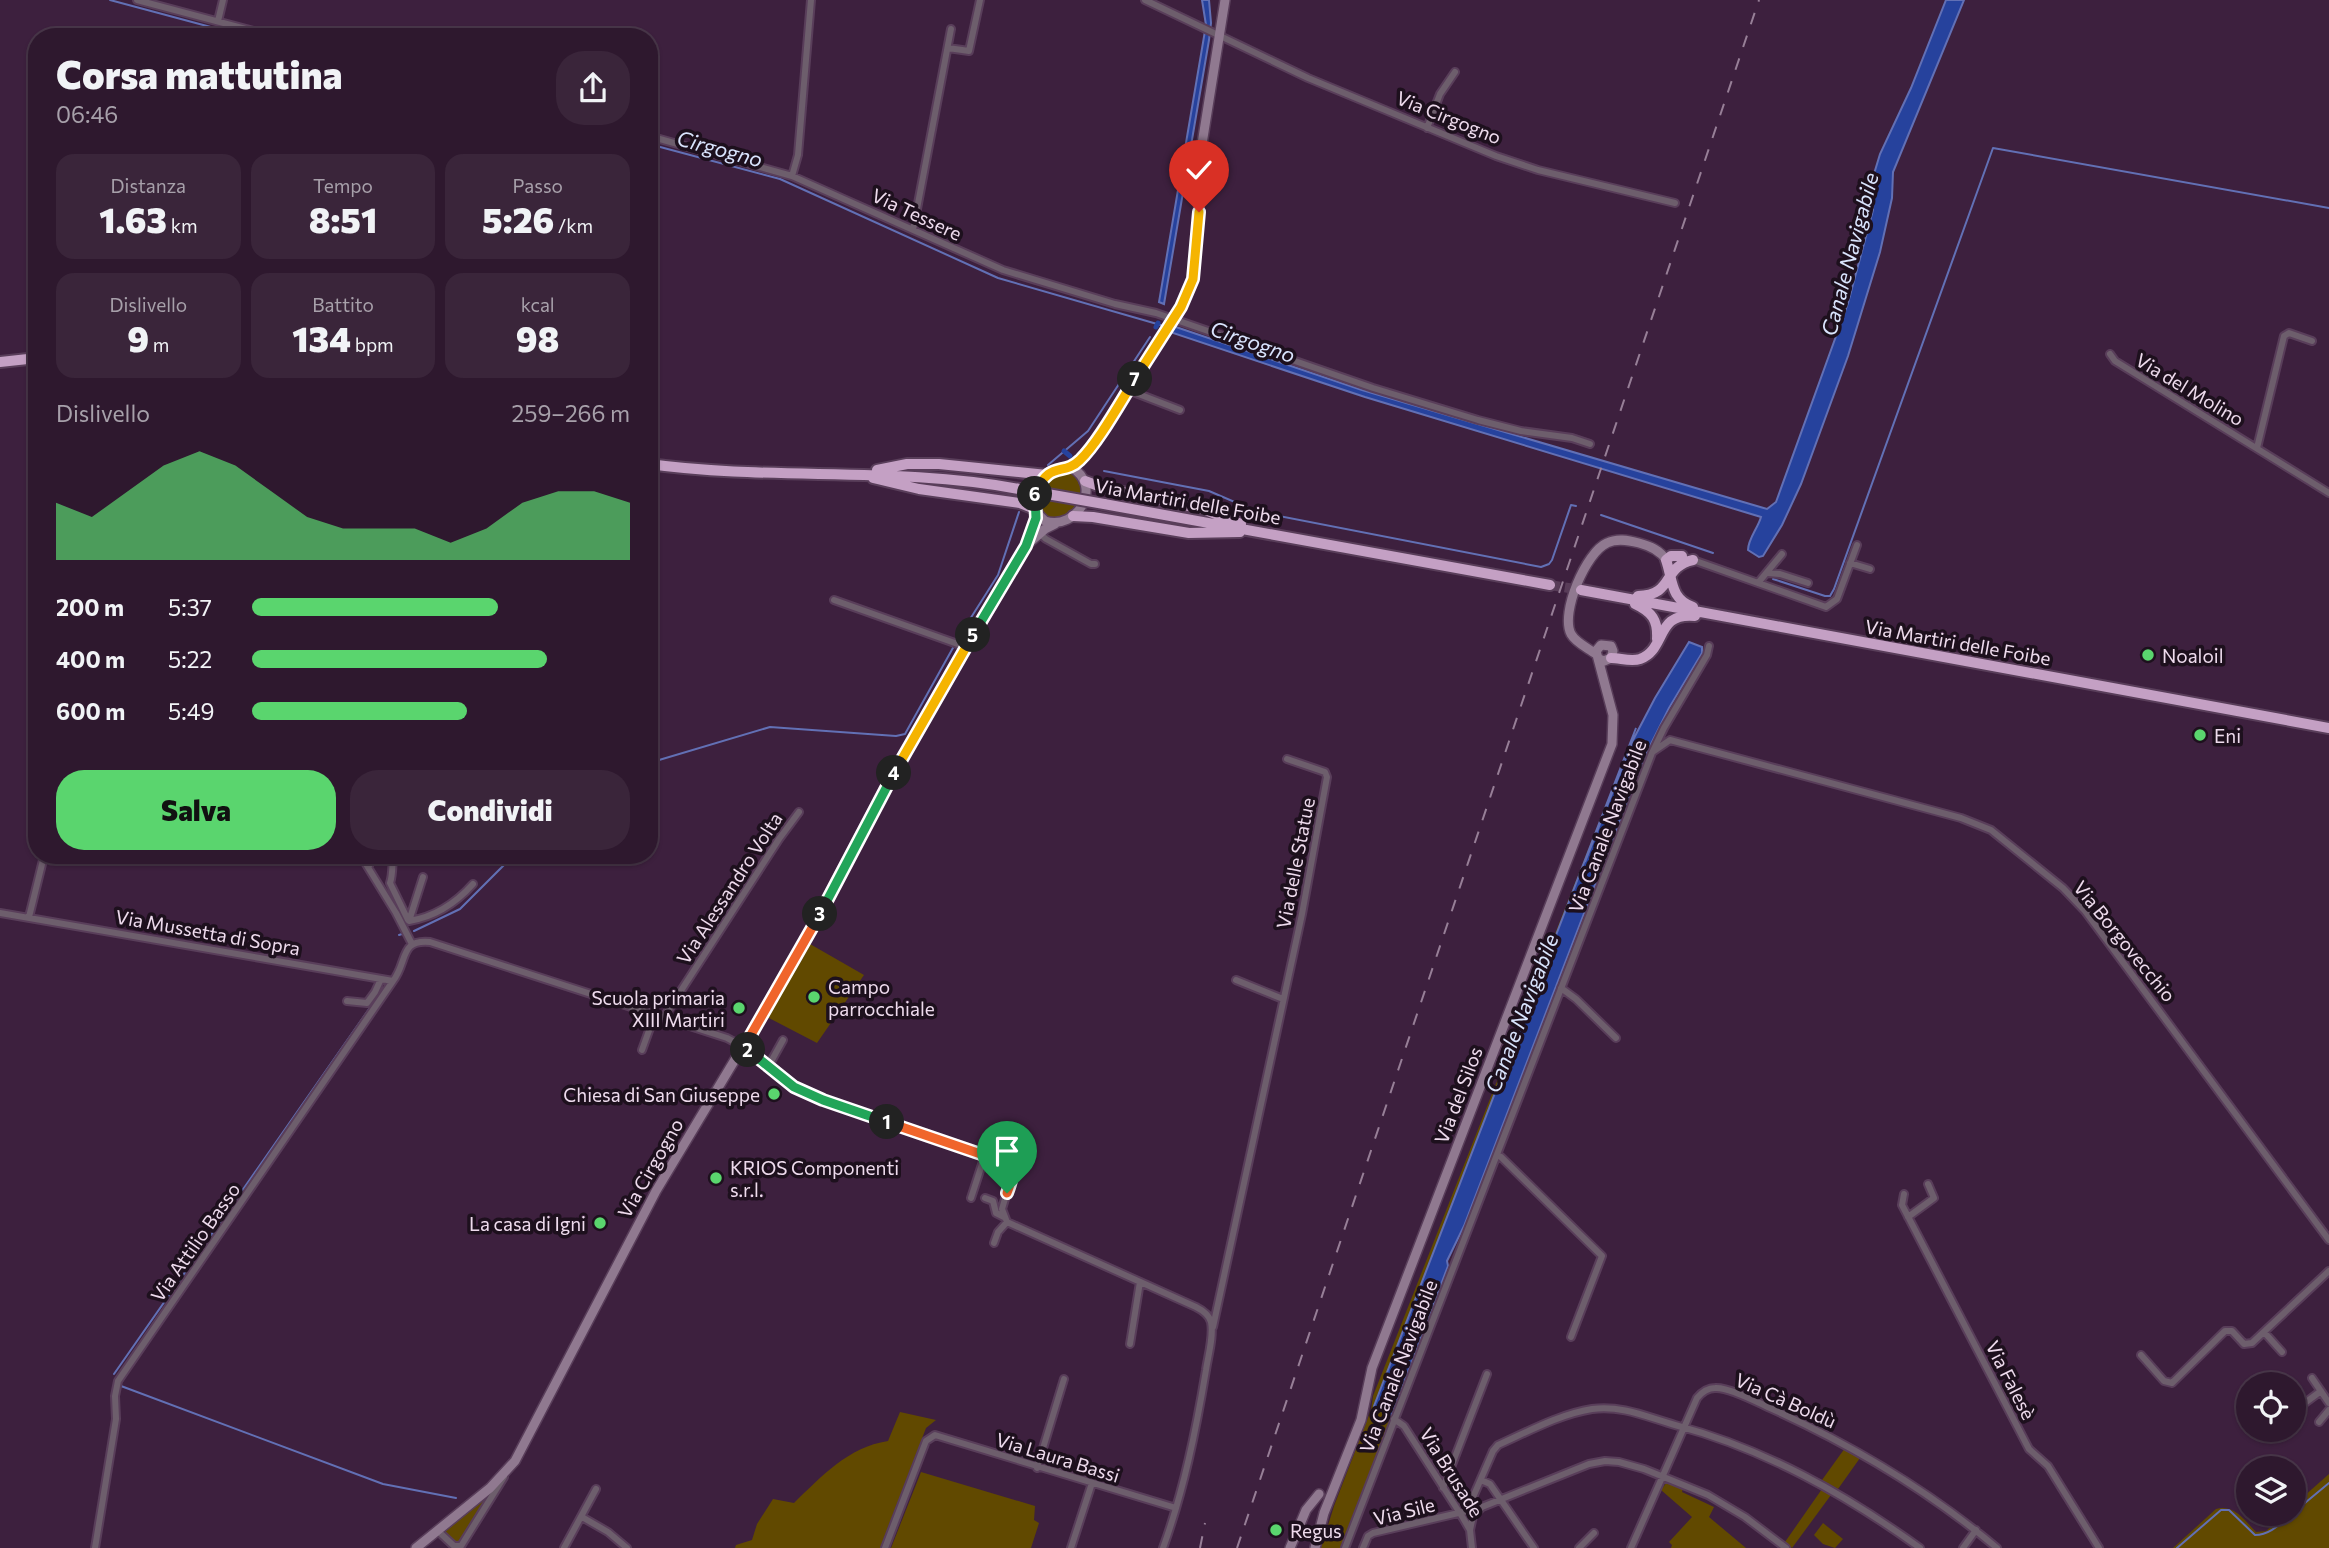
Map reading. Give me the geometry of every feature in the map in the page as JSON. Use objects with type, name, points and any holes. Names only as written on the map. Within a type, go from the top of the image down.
[{"type":"highway","points":[[0,362],[28,359]]},
{"type":"highway","points":[[857,474],[896,465],[928,463],[1047,475]]},
{"type":"highway","name":"Via Martiri delle Foibe","points":[[658,465],[730,471],[939,477],[1019,489],[1550,585]]},
{"type":"highway","points":[[857,474],[907,486],[1020,503],[1035,509]]},
{"type":"highway","points":[[1084,479],[1104,488],[1219,513],[1256,532]]},
{"type":"highway","points":[[1073,516],[1189,533],[1256,532]]},
{"type":"highway","points":[[1682,556],[1671,556],[1666,560],[1678,599],[1692,607],[1719,615]]},
{"type":"highway","points":[[1617,597],[1649,596],[1656,593],[1662,590],[1670,574],[1679,565],[1693,560]]},
{"type":"highway","name":"Via Martiri delle Foibe","points":[[1581,590],[2329,728]]},
{"type":"highway","points":[[1617,597],[1651,612],[1656,622],[1657,642]]},
{"type":"highway","points":[[1605,654],[1625,659],[1640,659],[1648,654],[1665,626],[1676,618],[1688,615],[1719,615]]},
{"type":"street","points":[[137,0],[243,28]]},
{"type":"street","points":[[218,21],[223,0]]},
{"type":"street","points":[[792,176],[798,155],[811,0]]},
{"type":"street","points":[[948,48],[970,51],[980,0]]},
{"type":"street","name":"Via Cirgogno","points":[[1145,0],[1308,78],[1519,164],[1675,203]]},
{"type":"street","points":[[1058,524],[1045,521],[1035,509],[1034,494],[1047,475],[1054,470],[1071,467],[1086,454],[1185,299],[1194,270],[1202,144],[1217,33],[1225,0]]},
{"type":"street","points":[[913,230],[951,29]]},
{"type":"street","points":[[1427,128],[1440,94],[1455,72]]},
{"type":"street","name":"Via Tessere","points":[[658,139],[792,176],[1003,270],[1173,319],[1386,392],[1521,431],[1572,438],[1590,444]]},
{"type":"street","name":"Via del Molino","points":[[2257,448],[2284,336],[2289,333],[2312,341]]},
{"type":"street","name":"Via del Molino","points":[[2110,354],[2115,361],[2329,493]]},
{"type":"street","points":[[1128,390],[1180,410]]},
{"type":"street","points":[[1037,529],[1058,524],[1073,516],[1085,498],[1086,454]]},
{"type":"street","points":[[1071,467],[1084,479]]},
{"type":"street","name":"Via Cirgogno","points":[[416,1548],[506,1472],[530,1432],[656,1191],[806,941],[883,792],[1037,529],[1035,509]]},
{"type":"street","points":[[1037,529],[1052,542],[1095,564]]},
{"type":"street","points":[[1605,654],[1581,644],[1572,636],[1567,624],[1578,583],[1592,553],[1607,542],[1624,540],[1682,556],[1826,607],[1837,599],[1857,545]]},
{"type":"street","points":[[1651,547],[1666,560],[1693,560]]},
{"type":"street","points":[[1758,583],[1782,554]]},
{"type":"street","points":[[1850,562],[1870,569]]},
{"type":"street","points":[[1768,573],[1808,583]]},
{"type":"street","points":[[834,600],[966,647]]},
{"type":"street","name":"Via Canale Navigabile","points":[[1345,1548],[1652,753],[1663,729],[1707,655],[1709,646]]},
{"type":"street","name":"Via del Silos","points":[[1315,1548],[1320,1527],[1361,1420],[1372,1368],[1612,744],[1613,715],[1603,674],[1605,654]]},
{"type":"street","points":[[1652,753],[1670,740],[1663,729]]},
{"type":"street","name":"Via Borgovecchio","points":[[1670,740],[1961,818],[1991,830],[2063,888],[2085,911],[2329,1240]]},
{"type":"street","name":"Via delle Statue","points":[[1212,1332],[1306,895],[1327,777],[1325,772],[1287,759]]},
{"type":"street","name":"Via Alessandro Volta","points":[[664,1017],[799,812]]},
{"type":"street","points":[[29,917],[42,864]]},
{"type":"street","points":[[392,864],[393,874],[390,883],[412,944]]},
{"type":"street","points":[[369,866],[406,923]]},
{"type":"street","points":[[406,923],[423,877]]},
{"type":"street","points":[[406,923],[422,919],[451,904],[473,884]]},
{"type":"street","name":"Via Mussetta di Sopra","points":[[0,912],[393,981]]},
{"type":"street","points":[[393,981],[412,944],[417,941],[430,942],[727,1038],[744,1047],[794,1087],[823,1100],[998,1159],[1009,1166],[1013,1175],[1002,1209],[1006,1220]]},
{"type":"street","points":[[347,1001],[367,1003],[381,979]]},
{"type":"street","points":[[1236,980],[1283,999]]},
{"type":"street","name":"Via Attilio Basso","points":[[95,1548],[116,1419],[115,1396],[118,1381],[393,981]]},
{"type":"street","points":[[1561,988],[1577,999],[1616,1038]]},
{"type":"street","points":[[642,1050],[655,1014]]},
{"type":"street","points":[[768,1067],[783,1040]]},
{"type":"street","points":[[998,1159],[1009,1132]]},
{"type":"street","name":"Via Canale Navigabile","points":[[1481,1196],[1501,1157],[1502,1141]]},
{"type":"street","points":[[971,1198],[985,1155]]},
{"type":"street","points":[[1501,1157],[1602,1256],[1571,1337]]},
{"type":"street","points":[[1908,1217],[1934,1198],[1935,1195],[1928,1184]]},
{"type":"street","points":[[1893,1201],[1902,1205],[1904,1194]]},
{"type":"street","points":[[985,1198],[993,1201],[996,1213],[1006,1220],[1203,1311],[1211,1322],[1212,1332],[1191,1451],[1163,1548]]},
{"type":"street","name":"Via Falesè","points":[[1902,1205],[2029,1449],[2048,1466],[2099,1548]]},
{"type":"street","points":[[994,1244],[1006,1220]]},
{"type":"street","points":[[2141,1355],[2164,1381],[2172,1383],[2225,1331],[2232,1331],[2247,1345],[2329,1270]]},
{"type":"street","points":[[1130,1344],[1140,1282]]},
{"type":"street","points":[[2264,1332],[2282,1352]]},
{"type":"street","points":[[1443,1488],[1487,1374]]},
{"type":"street","points":[[2312,1378],[2329,1403]]},
{"type":"street","points":[[1037,1468],[1064,1379]]},
{"type":"street","name":"Via Cà Boldù","points":[[1631,1548],[1700,1395],[1707,1389],[1721,1388],[1855,1449],[1916,1486],[1997,1548]]},
{"type":"street","points":[[2306,1402],[2321,1391]]},
{"type":"street","points":[[1460,1513],[1468,1511],[1496,1447],[1580,1412],[1622,1409],[1758,1453],[1821,1484],[1920,1548]]},
{"type":"street","points":[[2319,1422],[2329,1410]]},
{"type":"street","name":"Via Brusade","points":[[1394,1419],[1404,1426],[1460,1513],[1470,1530],[1472,1548]]},
{"type":"street","name":"Via Laura Bassi","points":[[885,1548],[926,1441],[935,1435],[1176,1508]]},
{"type":"street","points":[[1470,1530],[1472,1516],[1480,1508],[1598,1462],[1628,1464],[1692,1488],[1724,1504],[1786,1548]]},
{"type":"street","points":[[438,1531],[445,1539],[460,1546],[506,1472]]},
{"type":"street","points":[[1481,1480],[1490,1484],[1534,1548]]},
{"type":"street","points":[[1071,1548],[1092,1483]]},
{"type":"street","points":[[564,1548],[596,1489]]},
{"type":"street","points":[[1290,1548],[1301,1520],[1319,1494]]},
{"type":"street","points":[[1474,1498],[1473,1501],[1480,1508]]},
{"type":"street","name":"Via Sile","points":[[1363,1548],[1368,1536],[1373,1532],[1460,1513]]},
{"type":"street","points":[[582,1517],[608,1532],[627,1548]]},
{"type":"street","points":[[1301,1520],[1320,1527]]},
{"type":"street","points":[[1963,1548],[1976,1530]]},
{"type":"street","points":[[1579,1548],[1594,1533]]},
{"type":"street","points":[[445,1539],[445,1548]]},
{"type":"shaded area","points":[[1068,471],[1081,480],[1078,505],[1068,515],[1060,518],[1043,516],[1037,499],[1043,488],[1052,477]]},
{"type":"shaded area","points":[[1636,728],[1374,1406],[1391,1417],[1340,1548],[1321,1548],[1371,1410],[1373,1396]]},
{"type":"shaded area","name":"Campo parrocchiale","points":[[810,944],[864,975],[817,1043],[767,1017]]},
{"type":"shaded area","points":[[900,1412],[936,1420],[926,1428],[880,1548],[735,1548],[736,1545],[752,1540],[757,1524],[773,1499],[794,1503],[848,1456],[874,1444],[888,1441]]},
{"type":"shaded area","points":[[1845,1448],[1860,1458],[1838,1489],[1822,1480]]},
{"type":"shaded area","points":[[921,1472],[1035,1506],[1034,1520],[1039,1523],[1031,1548],[891,1548]]},
{"type":"shaded area","points":[[2329,1474],[2329,1548],[2173,1548],[2216,1509],[2222,1508],[2236,1513],[2236,1526],[2250,1526],[2256,1532],[2266,1531],[2272,1526],[2306,1526],[2306,1494]]},
{"type":"shaded area","points":[[1666,1483],[1683,1488],[1682,1492],[1714,1507],[1709,1517],[1746,1548],[1671,1548],[1669,1542],[1692,1517],[1661,1490]]},
{"type":"shaded area","points":[[1822,1489],[1831,1495],[1792,1548],[1785,1542]]},
{"type":"shaded area","points":[[492,1492],[466,1538],[459,1544],[446,1535],[446,1529]]},
{"type":"shaded area","points":[[1823,1523],[1843,1539],[1835,1548],[1823,1544],[1814,1535]]},
{"type":"water","points":[[1202,0],[1209,0],[1209,40],[1164,304],[1159,302],[1206,25]]},
{"type":"water","points":[[1946,0],[1964,0],[1893,172],[1892,198],[1880,252],[1848,356],[1801,484],[1782,525],[1763,556],[1759,557],[1748,550],[1761,517],[1365,397],[1170,332],[1173,326],[1362,390],[1767,509],[1776,502],[1848,303],[1873,210],[1874,174],[1880,154],[1911,88]]},
{"type":"water","points":[[1689,642],[1702,647],[1702,653],[1669,708],[1643,760],[1464,1226],[1447,1261],[1448,1266],[1391,1417],[1374,1406],[1636,728],[1585,862],[1633,740]]},
{"type":"waterway","name":"Cirgogno","points":[[110,0],[214,28]]},
{"type":"waterway","name":"Cirgogno","points":[[658,146],[780,179],[998,278],[1164,326]]},
{"type":"waterway","points":[[1773,579],[1825,596],[1830,596],[1834,589],[1993,148],[2329,208]]},
{"type":"waterway","name":"Cirgogno","points":[[1156,327],[1158,323]]},
{"type":"waterway","points":[[1048,465],[1088,431],[1150,337]]},
{"type":"waterway","points":[[1064,451],[1070,456]]},
{"type":"waterway","points":[[1104,471],[1209,491],[1258,512],[1541,567],[1552,560],[1571,505],[1576,506]]},
{"type":"waterway","points":[[958,638],[998,575],[1019,512]]},
{"type":"waterway","points":[[1601,515],[1713,553]]},
{"type":"waterway","points":[[658,760],[770,727],[896,736],[905,734],[954,646]]},
{"type":"waterway","points":[[414,931],[460,909],[505,864]]},
{"type":"waterway","points":[[114,1374],[381,992]]},
{"type":"waterway","points":[[121,1386],[383,1484],[456,1498]]},
{"type":"waterway","points":[[2306,1502],[2329,1483]]},
{"type":"waterway","points":[[2177,1548],[2221,1510],[2229,1510],[2236,1517]]},
{"type":"waterway","points":[[2246,1526],[2255,1535],[2278,1526]]},
{"type":"tunnel","points":[[1550,585],[1581,590]]},
{"type":"railway","points":[[1237,1548],[1759,0]]},
{"type":"railway","points":[[1200,1548],[1205,1523]]},
{"type":"place","name":"Noaloil","points":[[2148,655]]},
{"type":"place","name":"Eni","points":[[2200,735]]},
{"type":"place","name":"Campo parrocchiale","points":[[814,997]]},
{"type":"place","name":"Scuola primaria XIII Martiri","points":[[739,1008]]},
{"type":"place","name":"Chiesa di San Giuseppe","points":[[774,1094]]},
{"type":"place","name":"KRIOS Componenti s.r.l.","points":[[716,1178]]},
{"type":"place","name":"La casa di Igni","points":[[600,1223]]},
{"type":"place","name":"Regus","points":[[1276,1530]]},
{"type":"route","points":[[1007,1193],[1013,1175],[1004,1162],[810,1095],[785,1081],[744,1047],[806,941],[883,792],[1026,546],[1035,524],[1034,494],[1038,486],[1054,470],[1071,467],[1086,454],[1181,307],[1193,279],[1199,212]]},
{"type":"water label","name":"Canale Navigabile","points":[[1849,254]]},
{"type":"water label","name":"Canale Navigabile","points":[[1521,1013]]}]
